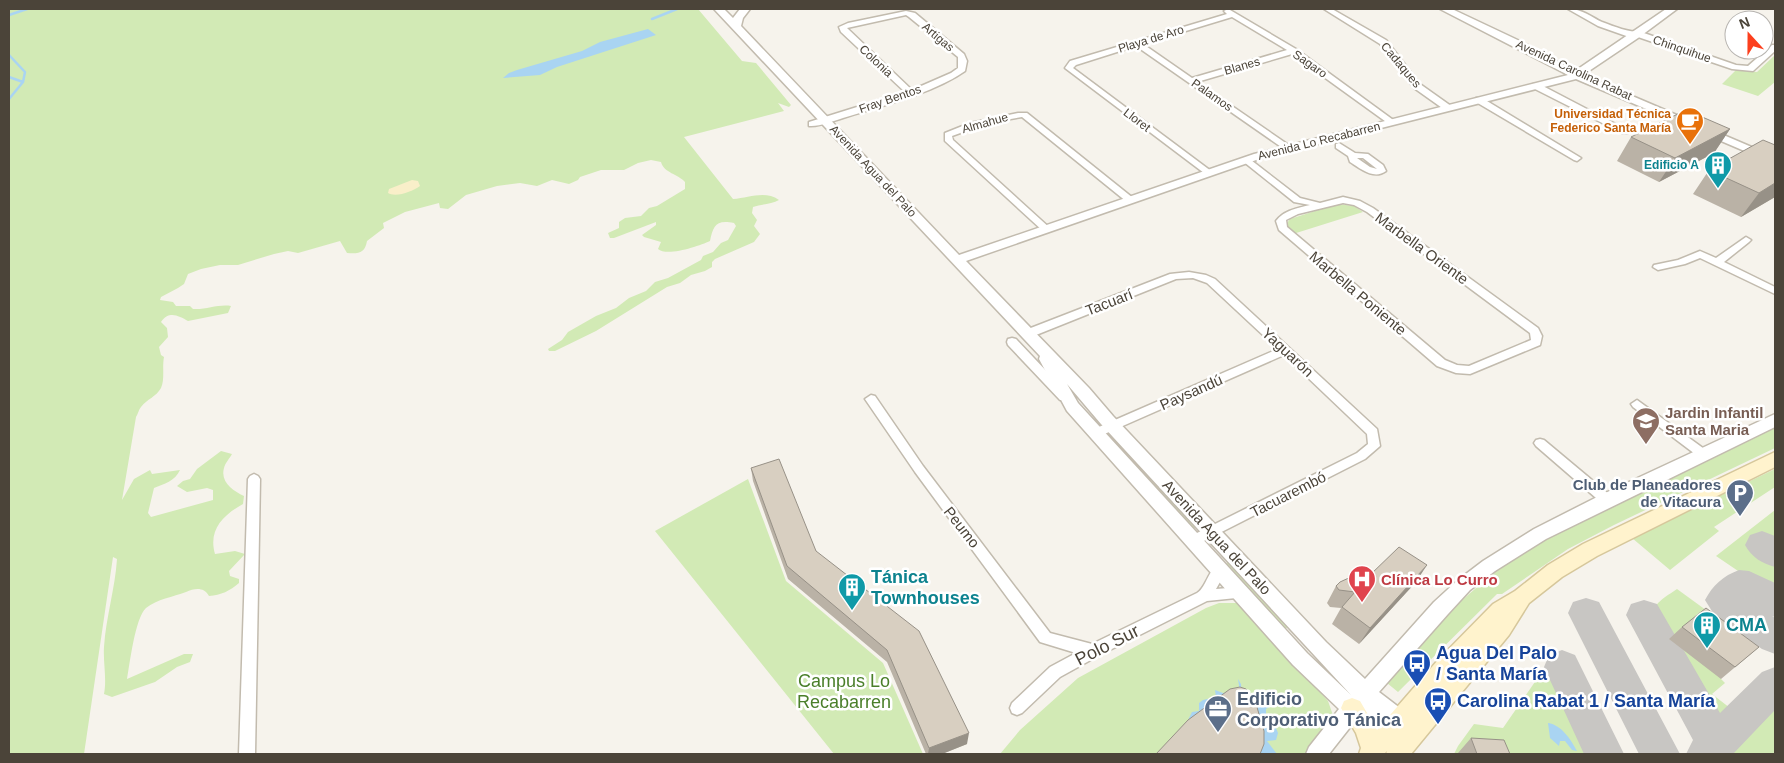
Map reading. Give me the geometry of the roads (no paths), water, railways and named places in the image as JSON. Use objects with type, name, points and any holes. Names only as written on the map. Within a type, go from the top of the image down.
[{"type":"main road","points":[[1358,701],[1372,752],[1404,730],[1488,620],[1500,610],[1522,597],[1555,571],[1605,542],[1775,459]]},
{"type":"main road","points":[[1396,754],[1404,730]]},
{"type":"street","name":"Avenida Agua del Palo","points":[[719,9],[1027,334],[1042,347],[1234,554],[1303,631],[1375,724],[1404,730]]},
{"type":"street","points":[[736,27],[738,16],[745,9]]},
{"type":"street","name":"Sagaro","points":[[1224,9],[1293,51],[1392,122]]},
{"type":"street","name":"Cadaques","points":[[1327,9],[1383,42],[1394,53],[1406,74],[1417,86],[1448,108]]},
{"type":"street","name":"Avenida Carolina Rabat","points":[[1445,9],[1578,75],[1775,161]]},
{"type":"street","points":[[1572,9],[1601,24],[1637,35]]},
{"type":"street","name":"Avenida Lo Recabarren","points":[[957,260],[1208,173],[1287,148],[1332,140],[1392,122],[1578,75],[1672,9]]},
{"type":"street","name":"Artigas","points":[[843,28],[906,13],[912,15],[958,54],[962,58],[963,66]]},
{"type":"street","name":"Playa de Aro","points":[[1070,66],[1073,63],[1233,14]]},
{"type":"street","name":"Colonia","points":[[843,28],[911,92]]},
{"type":"street","name":"Chinquihue","points":[[1637,35],[1747,70],[1775,47]]},
{"type":"street","name":"Palamos","points":[[1137,43],[1287,148]]},
{"type":"street","name":"Blanes","points":[[1191,80],[1293,51]]},
{"type":"street","name":"Fray Bentos","points":[[812,124],[911,92],[956,75],[963,66]]},
{"type":"street","name":"Lloret","points":[[1070,66],[1071,70],[1208,173]]},
{"type":"street","points":[[1536,86],[1625,131]]},
{"type":"street","points":[[1479,100],[1577,158]]},
{"type":"street","name":"Almahue","points":[[1046,229],[949,142],[948,136],[957,131],[1010,115],[1024,115],[1130,200]]},
{"type":"street","points":[[1332,140],[1353,155]]},
{"type":"street","points":[[1247,160],[1298,200],[1312,204],[1325,203]]},
{"type":"street","points":[[1295,212],[1300,207],[1298,200]]},
{"type":"street","name":"Marbella Oriente","points":[[1295,212],[1343,200],[1351,201],[1370,210],[1526,324],[1537,336],[1536,342],[1532,345],[1470,370]]},
{"type":"street","name":"Marbella Poniente","points":[[1295,212],[1281,221],[1284,232],[1441,363],[1456,369],[1470,370]]},
{"type":"street","points":[[1717,262],[1746,240]]},
{"type":"street","points":[[1658,268],[1681,262],[1700,254],[1773,287]]},
{"type":"street","name":"Tacuarí","points":[[1027,334],[1174,276],[1192,275]]},
{"type":"street","name":"Yaguarón","points":[[1192,275],[1211,281],[1368,426],[1375,439]]},
{"type":"street","name":"Avenida Agua del Palo","points":[[1027,334],[1047,360],[1072,407]]},
{"type":"street","name":"Avenida Agua del Palo","points":[[1012,342],[1284,640],[1358,701]]},
{"type":"street","name":"Paysandú","points":[[1096,433],[1286,350]]},
{"type":"street","name":"Peumo","points":[[871,398],[919,469],[1045,638],[1093,651]]},
{"type":"street","points":[[1637,404],[1704,454]]},
{"type":"street","points":[[1316,754],[1358,701],[1464,585],[1522,544],[1607,500],[1775,420]]},
{"type":"street","name":"Tacuarembó","points":[[1194,541],[1361,456],[1374,446],[1375,439]]},
{"type":"street","points":[[1540,443],[1607,500]]},
{"type":"street","points":[[247,754],[254,479]]},
{"type":"street","points":[[1205,595],[1217,567],[1234,554]]},
{"type":"street","name":"Polo Sur","points":[[1017,708],[1055,672],[1093,651],[1205,595],[1241,593]]},
{"type":"street","points":[[1284,640],[1303,631]]},
{"type":"water","points":[[648,29],[656,35],[557,67],[540,75],[503,78],[517,70],[582,51],[600,42]]},
{"type":"water","points":[[1238,679],[1241,684],[1242,697],[1248,701],[1254,696],[1256,707],[1259,707],[1262,702],[1265,706],[1269,707],[1266,709],[1266,720],[1274,723],[1278,733],[1276,740],[1267,741],[1277,754],[1198,754],[1200,732],[1188,720],[1192,712],[1199,711],[1199,703],[1203,700],[1216,697],[1215,690],[1223,693],[1240,692]]},
{"type":"water","points":[[1548,723],[1562,730],[1577,751],[1572,750],[1565,741],[1560,741],[1559,746],[1550,738]]},
{"type":"waterway","points":[[9,15],[27,9]]},
{"type":"waterway","points":[[652,19],[677,9]]},
{"type":"waterway","points":[[9,55],[25,72],[23,82]]},
{"type":"waterway","points":[[9,77],[23,82]]},
{"type":"waterway","points":[[9,99],[23,82]]},
{"type":"place","name":"Universidad Técnica Federico Santa María","points":[[1690,145]]},
{"type":"place","name":"Edificio A","points":[[1718,189]]},
{"type":"place","name":"Jardin Infantil Santa Maria","points":[[1646,445]]},
{"type":"place","name":"Club de Planeadores de Vitacura","points":[[1740,517]]},
{"type":"place","name":"Clínica Lo Curro","points":[[1362,603]]},
{"type":"place","name":"Tánica Townhouses","points":[[852,611]]},
{"type":"place","name":"CMA","points":[[1707,649]]},
{"type":"place","name":"Agua Del Palo / Santa María","points":[[1417,687]]},
{"type":"place","name":"Carolina Rabat 1 / Santa María","points":[[1438,725]]},
{"type":"place","name":"Edificio Corporativo Tánica","points":[[1218,733]]},
{"type":"park label","name":"Campus Lo Recabarren","points":[[844,691]]}]
